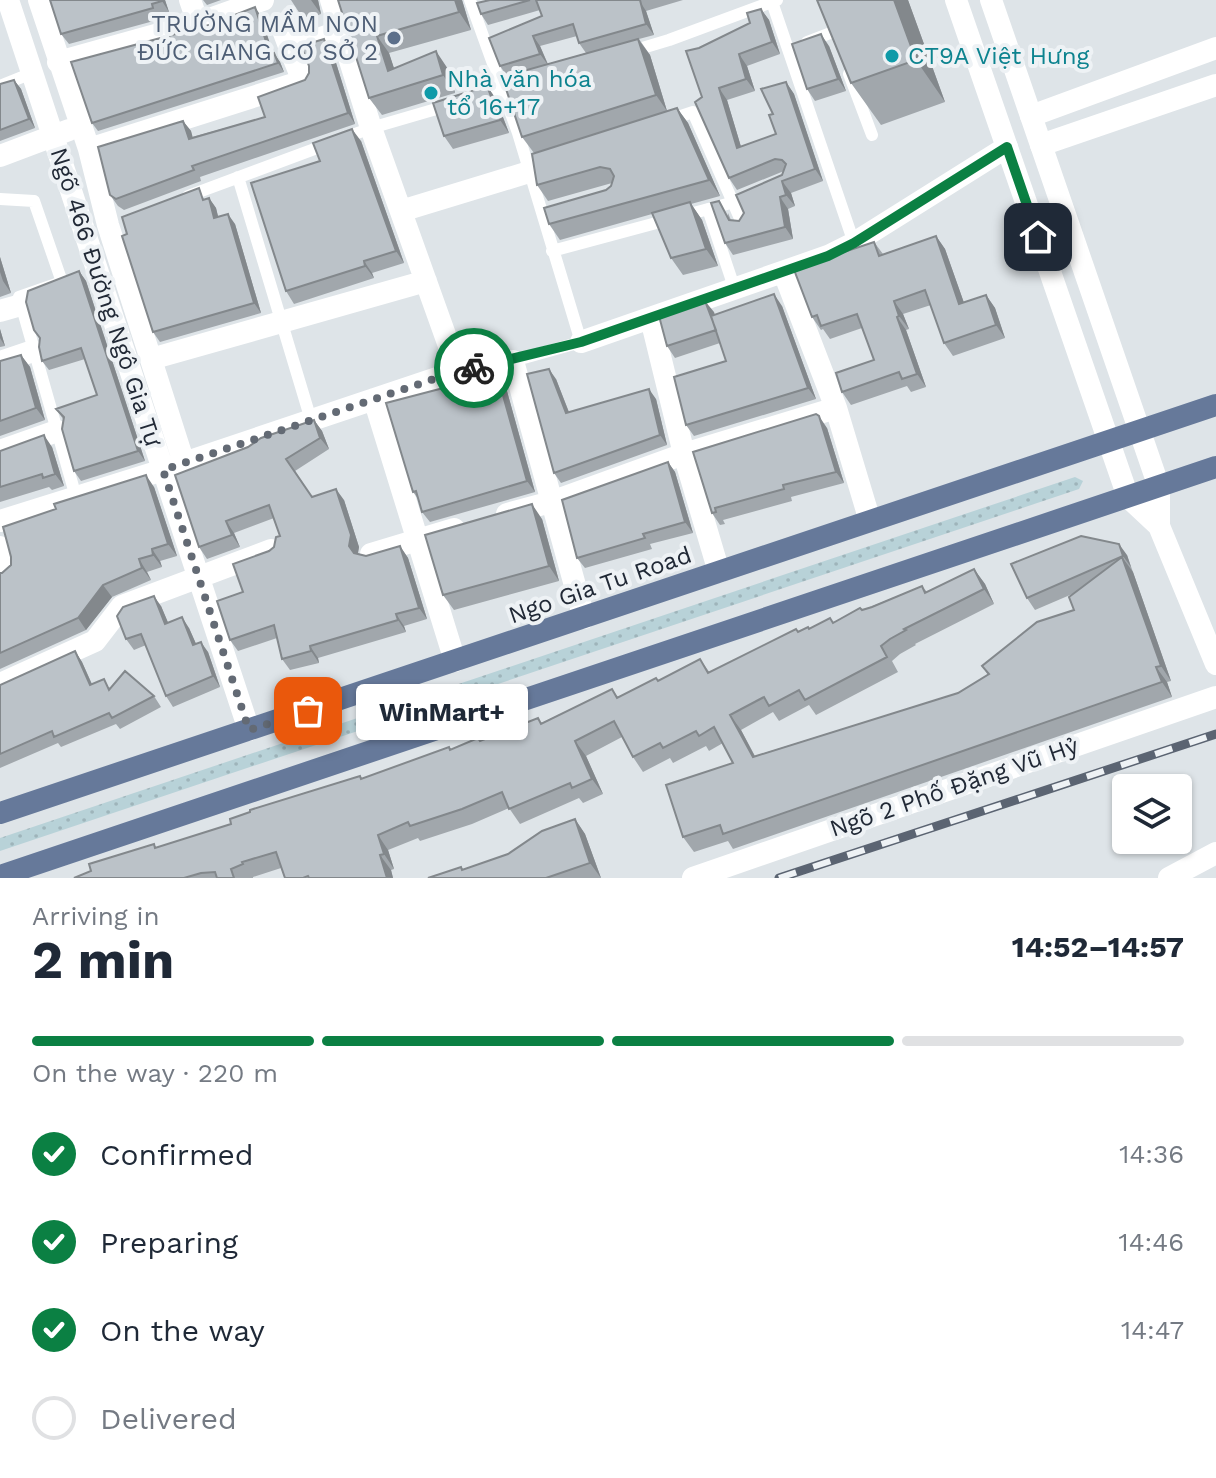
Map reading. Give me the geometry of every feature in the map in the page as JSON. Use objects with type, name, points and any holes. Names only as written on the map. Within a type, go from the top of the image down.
[{"type":"main road","name":"Ngo Gia Tu Road","points":[[0,813],[1216,405]]},
{"type":"main road","points":[[0,876],[1216,467]]},
{"type":"street","name":"Ngõ 466 Đường Ngô Gia Tự","points":[[8,0],[249,730]]},
{"type":"street","points":[[39,0],[115,223],[151,359],[184,463]]},
{"type":"street","points":[[190,0],[198,23]]},
{"type":"street","points":[[58,62],[198,23],[263,0]]},
{"type":"street","points":[[331,0],[371,128],[458,371]]},
{"type":"street","points":[[956,0],[1128,497],[1159,526]]},
{"type":"street","points":[[991,0],[1159,487],[1159,526],[1216,664]]},
{"type":"street","points":[[89,149],[303,81],[281,25]]},
{"type":"street","points":[[290,49],[340,31]]},
{"type":"street","points":[[1031,116],[1216,48]]},
{"type":"street","points":[[1041,145],[1216,85]]},
{"type":"street","points":[[0,156],[81,126]]},
{"type":"street","points":[[581,342],[784,273],[854,243],[1007,147]]},
{"type":"street","points":[[401,211],[533,166]]},
{"type":"street","points":[[784,273],[836,408],[870,521]]},
{"type":"street","points":[[151,359],[426,281]]},
{"type":"street","points":[[651,319],[684,454],[719,572]]},
{"type":"street","points":[[0,362],[33,351]]},
{"type":"street","points":[[0,521],[458,371],[513,361],[584,618]]},
{"type":"street","points":[[374,399],[455,661]]},
{"type":"street","points":[[371,554],[551,502],[684,454],[836,408]]},
{"type":"street","points":[[0,451],[57,431]]},
{"type":"street","points":[[0,547],[6,572]]},
{"type":"street","points":[[0,684],[95,641],[122,606],[271,550]]},
{"type":"street","name":"Ngõ 2 Phố Đặng Vũ Hỷ","points":[[693,878],[1216,697]]},
{"type":"street","points":[[1169,878],[1216,853]]},
{"type":"lane","points":[[613,56],[669,40],[774,1],[854,243]]},
{"type":"lane","points":[[488,4],[472,4],[500,88],[533,166],[552,251],[581,342],[513,361]]},
{"type":"lane","points":[[789,47],[831,27],[839,47]]},
{"type":"lane","points":[[844,61],[872,135]]},
{"type":"lane","points":[[0,86],[32,73]]},
{"type":"lane","points":[[180,199],[371,128],[528,80]]},
{"type":"lane","points":[[663,122],[693,112],[743,225]]},
{"type":"lane","points":[[238,177],[311,420]]},
{"type":"lane","points":[[552,251],[750,195]]},
{"type":"lane","points":[[0,199],[34,201],[62,282],[19,297],[10,308],[33,351],[76,497]]},
{"type":"lane","points":[[708,209],[735,290]]},
{"type":"lane","points":[[85,234],[115,223]]},
{"type":"shaded area","points":[[1075,477],[1083,481],[1079,489],[0,851],[0,838]]},
{"type":"building","points":[[50,0],[162,1],[152,4],[153,8],[61,34]]},
{"type":"building","points":[[338,0],[455,0],[459,12],[377,36],[388,71],[436,51],[443,75],[369,98]]},
{"type":"building","points":[[530,0],[481,14],[477,3]]},
{"type":"building","points":[[536,0],[640,0],[646,24],[579,43],[573,24],[533,36],[540,54],[500,66],[489,38],[542,16]]},
{"type":"building","points":[[817,0],[894,0],[916,60],[851,83]]},
{"type":"building","points":[[255,7],[270,54],[274,53],[278,63],[92,123],[71,62],[209,25]]},
{"type":"building","points":[[761,9],[772,42],[739,54],[746,79],[719,88],[737,148],[776,134],[769,115],[773,114],[761,89],[786,82],[815,169],[782,181],[786,195],[780,197],[785,227],[725,243],[711,203],[719,201],[729,220],[739,221],[744,213],[736,195],[782,175],[786,164],[775,159],[729,178],[695,102],[702,97],[686,51],[699,48],[750,23],[747,13]]},
{"type":"building","points":[[821,34],[838,79],[807,89],[792,44]]},
{"type":"building","points":[[324,39],[348,113],[192,166],[194,170],[116,199],[110,195],[98,147],[183,121],[189,139],[265,117],[258,97],[305,80],[309,66],[301,46]]},
{"type":"building","points":[[638,39],[656,95],[522,137],[502,77]]},
{"type":"building","points":[[14,80],[29,119],[0,130],[0,84]]},
{"type":"building","points":[[487,86],[500,120],[444,136],[433,103]]},
{"type":"building","points":[[677,108],[709,180],[549,224],[544,208],[606,190],[614,176],[610,169],[600,167],[537,185],[532,154]]},
{"type":"building","points":[[352,129],[396,251],[364,261],[365,266],[286,291],[251,183],[320,161],[313,143]]},
{"type":"building","points":[[199,188],[203,200],[209,198],[214,218],[228,214],[254,303],[153,332],[122,236],[127,234],[122,217]]},
{"type":"building","points":[[690,202],[706,249],[671,258],[652,213]]},
{"type":"building","points":[[936,236],[959,304],[986,295],[996,325],[944,343],[925,290],[894,301],[917,374],[902,379],[899,372],[842,392],[836,373],[874,360],[857,314],[821,326],[817,315],[812,317],[793,267],[839,248],[841,253],[874,242],[879,256]]},
{"type":"building","points":[[79,271],[138,451],[74,471],[62,429],[64,417],[56,409],[97,395],[81,348],[42,361],[40,338],[34,330],[26,302],[28,291]]},
{"type":"building","points":[[774,294],[808,388],[686,425],[674,377],[726,361],[711,316]]},
{"type":"building","points":[[705,301],[716,330],[667,346],[659,316]]},
{"type":"building","points":[[21,355],[36,408],[0,421],[0,361]]},
{"type":"building","points":[[549,369],[566,413],[649,389],[660,435],[554,473],[527,374]]},
{"type":"building","points":[[497,374],[527,481],[422,512],[386,403]]},
{"type":"building","points":[[816,414],[836,472],[783,485],[784,489],[715,508],[716,512],[712,513],[693,452]]},
{"type":"building","points":[[314,420],[320,438],[286,459],[312,497],[336,489],[351,535],[349,546],[354,553],[366,556],[400,546],[419,608],[396,614],[398,620],[310,646],[311,651],[282,659],[274,625],[230,640],[217,601],[243,592],[233,564],[269,551],[274,547],[276,537],[280,536],[269,505],[226,521],[232,535],[199,547],[175,475],[248,447],[261,438]]},
{"type":"building","points":[[44,435],[55,474],[43,478],[42,474],[0,487],[0,451]]},
{"type":"building","points":[[668,462],[685,522],[643,534],[645,538],[577,558],[562,500]]},
{"type":"building","points":[[146,475],[168,544],[152,549],[153,555],[139,559],[142,568],[103,585],[78,618],[0,653],[0,573],[11,565],[3,527],[56,509],[54,504]]},
{"type":"building","points":[[532,504],[549,566],[443,595],[425,535]]},
{"type":"building","points":[[1081,536],[1119,544],[1123,556],[1027,598],[1011,564]]},
{"type":"building","points":[[1122,557],[1161,666],[1156,667],[1162,682],[723,834],[720,825],[683,837],[666,785],[733,763],[714,727],[699,736],[696,731],[663,748],[660,743],[633,757],[614,721],[575,741],[592,779],[572,788],[570,783],[509,809],[502,792],[462,809],[410,826],[408,822],[378,835],[387,878],[285,878],[276,852],[242,862],[231,869],[234,878],[217,878],[215,872],[184,878],[74,878],[91,871],[89,864],[154,844],[155,848],[231,824],[230,819],[250,810],[360,776],[361,779],[478,738],[480,741],[538,718],[541,724],[612,689],[617,698],[700,659],[708,673],[796,629],[798,632],[809,629],[830,618],[833,623],[860,608],[872,607],[922,586],[925,593],[974,569],[984,589],[904,629],[881,646],[887,657],[805,700],[799,690],[769,706],[764,697],[730,715],[753,757],[958,693],[989,674],[982,666],[1037,622],[1074,610],[1069,597]]},
{"type":"building","points":[[154,596],[165,624],[182,617],[193,645],[201,642],[213,676],[166,696],[141,634],[126,639],[117,616],[123,607]]},
{"type":"building","points":[[75,651],[90,685],[104,679],[109,690],[125,671],[154,696],[112,718],[109,713],[54,737],[52,731],[0,754],[0,685]]},
{"type":"building","points":[[575,819],[590,863],[546,878],[428,878],[508,854],[542,831]]},
{"type":"railway","points":[[779,878],[1216,734]]},
{"type":"way so far","points":[[308,711],[249,730],[163,470],[474,368]]},
{"type":"place","name":"TRƯỜNG MẦM NON ĐỨC GIANG CƠ SỞ 2","points":[[394,38]]},
{"type":"place","name":"CT9A Việt Hưng","points":[[892,56]]},
{"type":"place","name":"Nhà văn hóa tổ 16+17","points":[[431,93]]},
{"type":"place","name":"WinMart+","points":[[308,711]]},
{"type":"route","points":[[474,368],[513,361],[581,342],[828,256],[854,243],[1007,147],[1038,237]]}]
